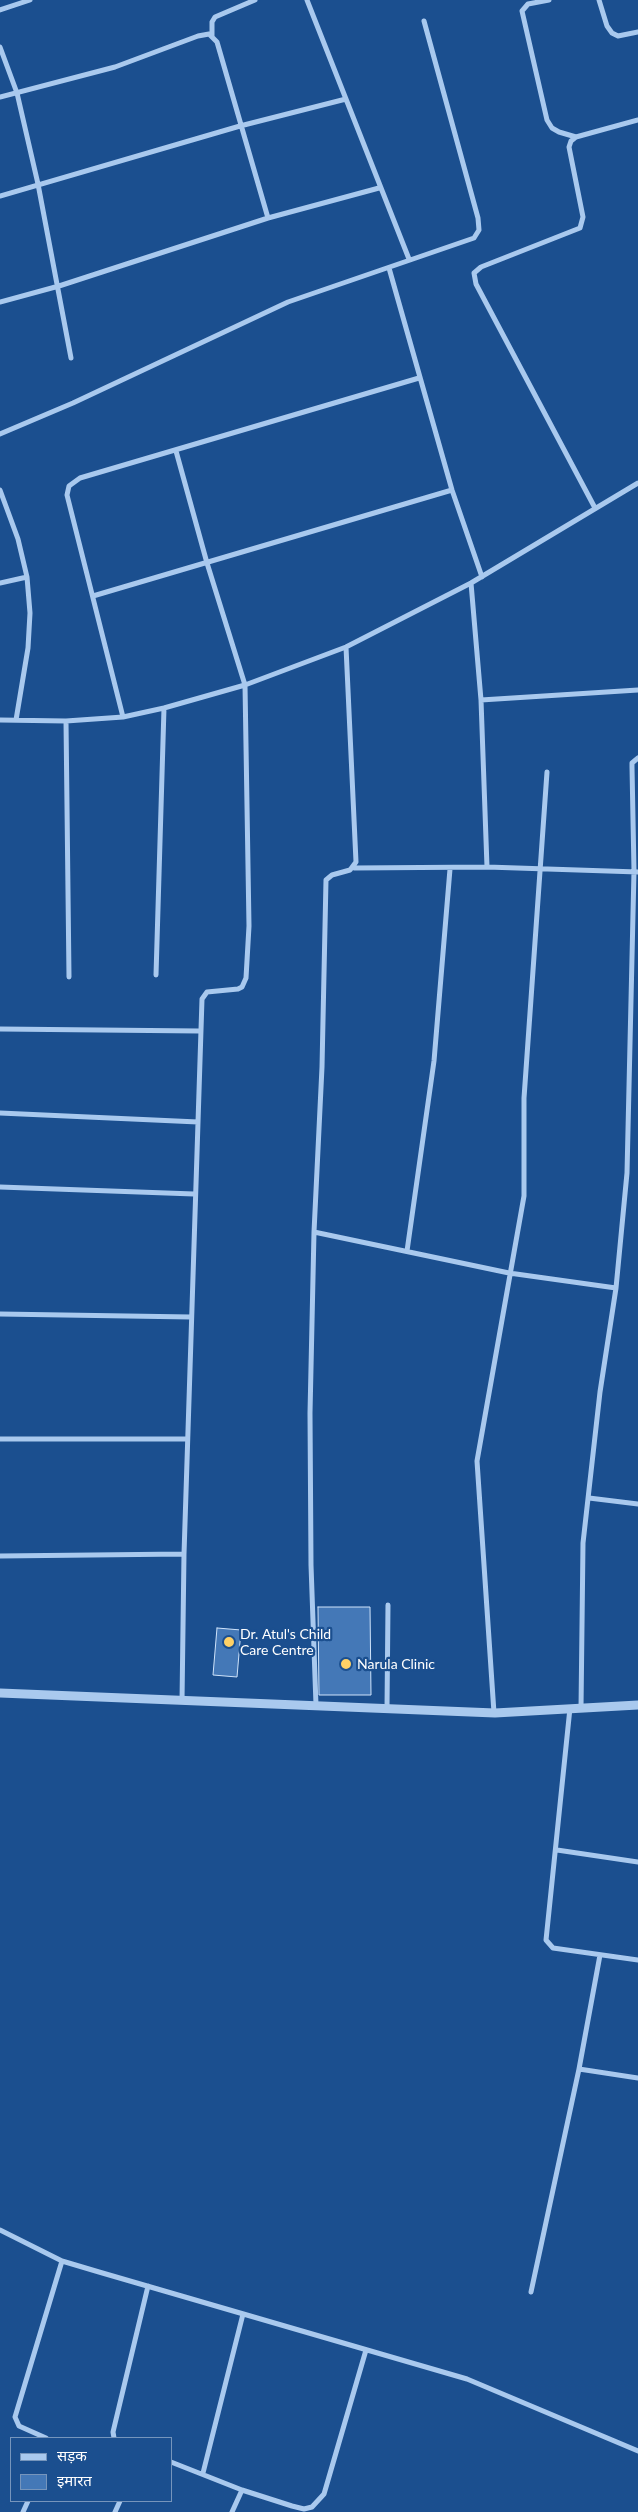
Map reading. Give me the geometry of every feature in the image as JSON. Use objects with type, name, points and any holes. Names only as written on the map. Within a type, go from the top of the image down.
[{"type":"street","points":[[0,10],[30,0]]},
{"type":"street","points":[[212,36],[212,22],[215,17],[255,0]]},
{"type":"street","points":[[307,0],[408,260]]},
{"type":"street","points":[[549,0],[528,4],[522,11],[547,120],[552,128],[576,137]]},
{"type":"street","points":[[599,0],[607,26],[612,33],[618,36],[638,32]]},
{"type":"street","points":[[0,434],[90,395],[288,302],[469,240],[477,234],[479,230],[478,218],[424,21]]},
{"type":"street","points":[[0,97],[132,61],[198,36],[209,34],[217,42],[268,218]]},
{"type":"street","points":[[0,46],[17,93],[38,184],[59,286],[71,358]]},
{"type":"street","points":[[0,196],[240,126],[346,98]]},
{"type":"street","points":[[596,508],[474,278],[474,273],[481,267],[580,228],[583,217],[569,147],[571,141],[576,137],[638,120]]},
{"type":"street","points":[[0,302],[59,286],[268,218],[379,188]]},
{"type":"street","points":[[389,268],[452,490],[482,576]]},
{"type":"street","points":[[122,717],[94,596],[67,495],[68,486],[80,478],[419,378]]},
{"type":"street","points":[[176,451],[207,563],[245,684],[249,926],[246,978],[242,987],[212,991],[204,994],[199,1031],[198,1122],[194,1194],[184,1554],[182,1701]]},
{"type":"street","points":[[0,720],[66,721],[122,717],[164,708],[245,684],[346,647],[471,583],[638,483]]},
{"type":"street","points":[[0,490],[13,520],[27,577],[29,632],[16,720]]},
{"type":"street","points":[[94,596],[452,490]]},
{"type":"street","points":[[0,583],[27,577]]},
{"type":"street","points":[[471,583],[481,700],[487,868]]},
{"type":"street","points":[[346,647],[356,862],[354,868]]},
{"type":"street","points":[[481,700],[638,690]]},
{"type":"street","points":[[156,975],[164,708]]},
{"type":"street","points":[[66,721],[69,977]]},
{"type":"street","points":[[581,1708],[582,1572],[589,1498],[616,1288],[627,1172],[636,872],[632,763],[638,758]]},
{"type":"street","points":[[494,1713],[478,1461],[509,1273],[524,1196],[524,1098],[547,772]]},
{"type":"street","points":[[316,1705],[310,1505],[314,1232],[321,1076],[326,880],[332,875],[354,868],[540,868],[636,872]]},
{"type":"street","points":[[407,1251],[434,1061],[450,869]]},
{"type":"street","points":[[0,1029],[199,1031]]},
{"type":"street","points":[[0,1113],[198,1122]]},
{"type":"street","points":[[0,1187],[194,1194]]},
{"type":"street","points":[[314,1232],[509,1273],[616,1288]]},
{"type":"street","points":[[0,1314],[191,1317]]},
{"type":"street","points":[[0,1439],[188,1439]]},
{"type":"street","points":[[589,1498],[638,1504]]},
{"type":"street","points":[[0,1556],[184,1554]]},
{"type":"street","points":[[387,1708],[388,1605]]},
{"type":"street","points":[[0,1693],[494,1713],[638,1704]]},
{"type":"street","points":[[570,1708],[557,1850],[546,1924],[546,1940],[553,1948],[638,1960]]},
{"type":"street","points":[[557,1850],[638,1862]]},
{"type":"street","points":[[531,2292],[579,2068],[600,1954]]},
{"type":"street","points":[[579,2068],[638,2078]]},
{"type":"street","points":[[0,2230],[62,2260],[467,2379],[638,2451]]},
{"type":"street","points":[[44,2437],[19,2426],[15,2417],[62,2260]]},
{"type":"street","points":[[114,2437],[113,2432],[148,2286]]},
{"type":"street","points":[[203,2473],[243,2314]]},
{"type":"street","points":[[172,2462],[242,2490],[304,2509],[312,2507],[324,2494],[366,2350]]},
{"type":"street","points":[[232,2512],[242,2490]]},
{"type":"building","points":[[318,1607],[370,1607],[371,1695],[319,1695]]},
{"type":"building","points":[[217,1628],[241,1630],[237,1677],[213,1675]]},
{"type":"place","name":"Dr. Atul's Child Care Centre","points":[[229,1642]]},
{"type":"place","name":"Narula Clinic","points":[[346,1664]]}]
